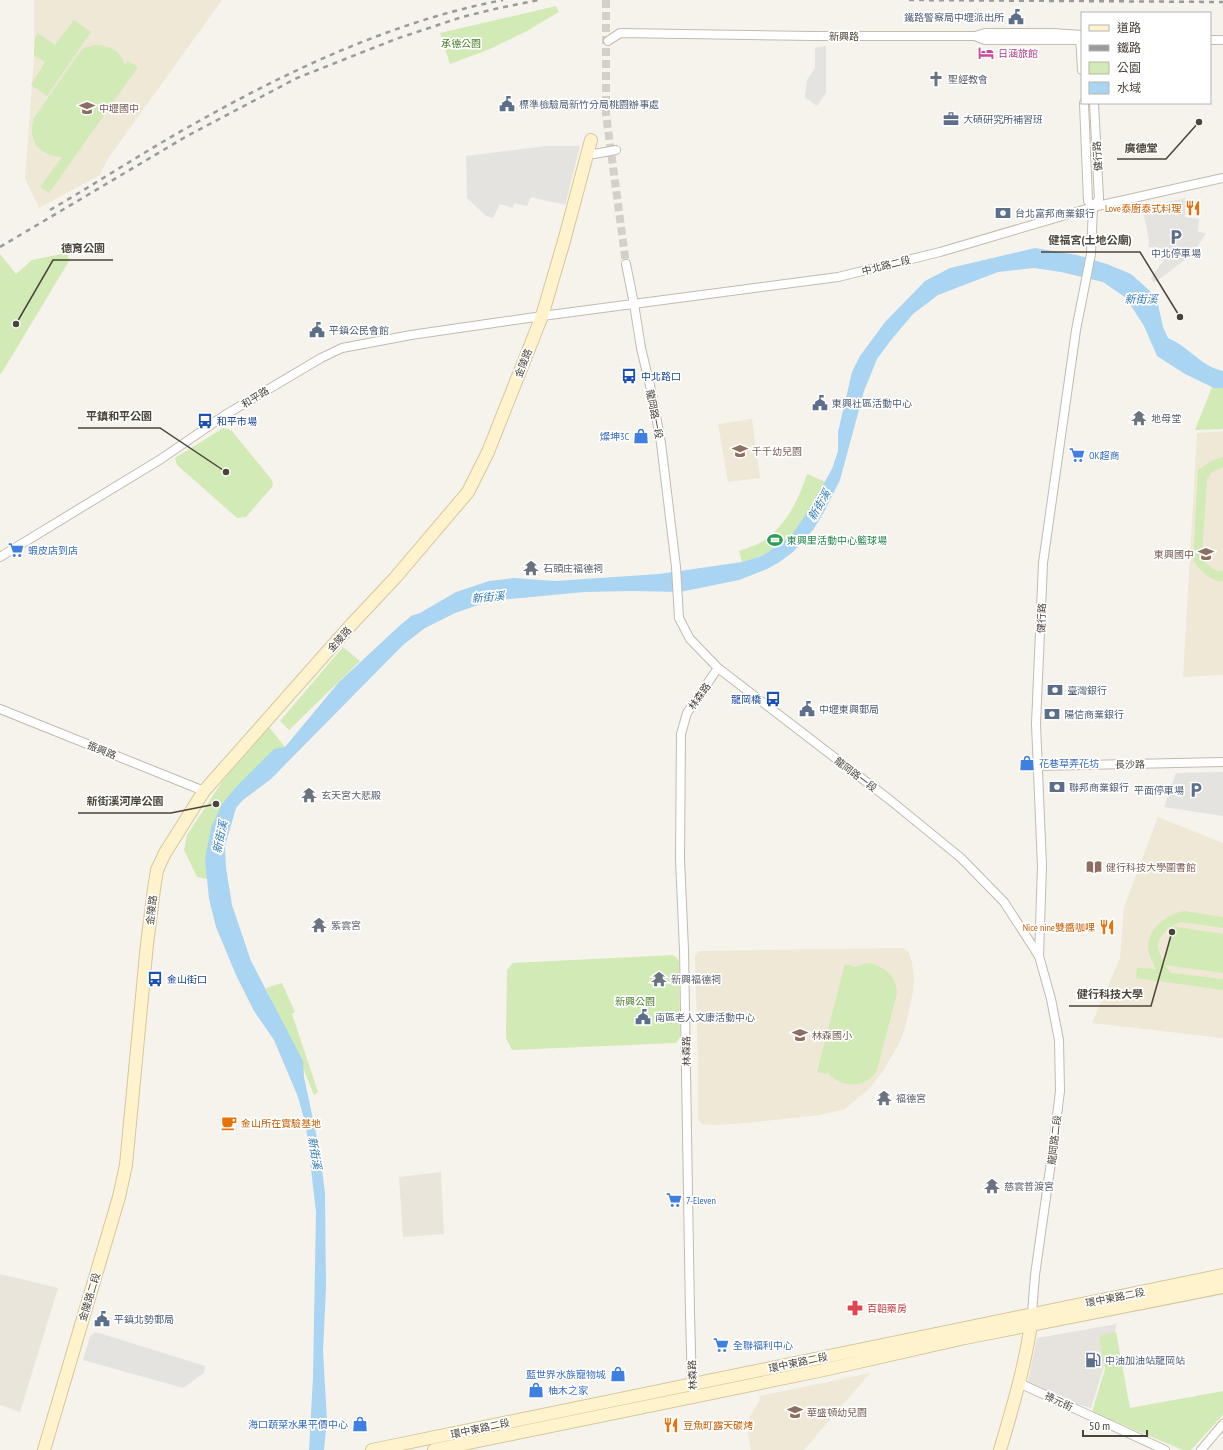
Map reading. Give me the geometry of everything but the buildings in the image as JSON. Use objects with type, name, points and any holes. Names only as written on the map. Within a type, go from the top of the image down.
[{"type":"main road","name":"金陵路","points":[[129,1142],[147,944],[157,870],[175,834],[204,791],[350,626],[395,578],[468,492],[488,452],[542,316],[591,140]]},
{"type":"main road","name":"金陵路二段","points":[[44,1450],[119,1197],[129,1142]]},
{"type":"main road","name":"環中東路二段","points":[[372,1450],[567,1409],[819,1372],[965,1338],[1032,1319],[1223,1275]]},
{"type":"main road","points":[[1206,1278],[1221,1290]]},
{"type":"main road","name":"環中東路二段","points":[[1032,1319],[1221,1290]]},
{"type":"main road","points":[[1000,1450],[1019,1382],[1032,1319]]},
{"type":"main road","name":"環中東路二段","points":[[434,1450],[692,1391]]},
{"type":"street","name":"新興路","points":[[608,41],[620,33],[813,36],[976,36],[985,40],[1053,40],[1081,38]]},
{"type":"street","points":[[976,36],[985,33],[1041,33],[1081,38]]},
{"type":"street","points":[[1211,40],[1223,40]]},
{"type":"street","name":"健行路","points":[[1084,104],[1088,202],[1093,208]]},
{"type":"street","name":"健行路","points":[[1039,956],[1042,866],[1036,724],[1043,563],[1076,330],[1090,257],[1093,208],[1099,199],[1094,104]]},
{"type":"street","points":[[594,154],[616,150]]},
{"type":"street","name":"中北路二段","points":[[542,316],[838,277],[940,252],[1093,208],[1223,178]]},
{"type":"street","name":"龍岡路一段","points":[[626,264],[641,348],[652,394],[661,443],[676,567],[679,618],[684,630],[690,639],[718,668],[890,800],[961,858],[1004,902],[1039,956]]},
{"type":"street","name":"和平路","points":[[0,557],[161,459],[225,415],[322,358],[342,348],[411,335],[542,316]]},
{"type":"street","name":"林森路","points":[[692,1391],[684,950],[680,859],[681,734],[687,713],[718,668]]},
{"type":"street","name":"振興路","points":[[0,709],[204,791]]},
{"type":"street","name":"長沙路","points":[[1037,766],[1223,762]]},
{"type":"street","name":"龍岡路二段","points":[[1032,1319],[1035,1275],[1060,1091],[1059,1040],[1051,999],[1039,956]]},
{"type":"street","name":"祿元街","points":[[1019,1382],[1165,1450]]},
{"type":"street","points":[[1201,1450],[1223,1424]]},
{"type":"shaded area","name":"中壢國中","points":[[34,0],[222,0],[109,157],[100,175],[39,208],[25,178],[34,58]]},
{"type":"shaded area","points":[[826,46],[826,93],[817,106],[805,97],[807,80],[815,68],[815,48]]},
{"type":"shaded area","points":[[546,146],[580,146],[565,205],[531,197],[527,206],[514,203],[513,208],[500,204],[493,218],[486,216],[467,198],[466,156]]},
{"type":"shaded area","name":"中北停車場","points":[[1186,198],[1185,217],[1199,219],[1198,232],[1206,233],[1193,254],[1154,283],[1151,278],[1169,253],[1163,248],[1148,247],[1149,240],[1142,207]]},
{"type":"shaded area","name":"千千幼兒園","points":[[752,419],[760,478],[728,482],[718,424]]},
{"type":"shaded area","name":"東興國中","points":[[1223,431],[1223,675],[1183,677],[1197,433]]},
{"type":"shaded area","name":"平面停車場","points":[[1223,772],[1223,816],[1164,807],[1176,773]]},
{"type":"shaded area","points":[[1158,817],[1223,843],[1223,1038],[1092,1023],[1120,958],[1124,907]]},
{"type":"shaded area","name":"林森國小","points":[[902,948],[908,951],[912,962],[914,980],[913,992],[905,1028],[900,1042],[883,1071],[869,1089],[845,1109],[820,1115],[735,1124],[702,1124],[698,1119],[695,957],[698,951]]},
{"type":"shaded area","points":[[441,1172],[444,1234],[403,1237],[399,1177]]},
{"type":"shaded area","points":[[0,1274],[58,1288],[20,1412],[0,1405]]},
{"type":"shaded area","name":"中油加油站龍岡站","points":[[1117,1324],[1091,1408],[1071,1403],[1027,1386],[1037,1338]]},
{"type":"shaded area","points":[[96,1332],[205,1366],[204,1373],[183,1388],[83,1360],[90,1336]]},
{"type":"shaded area","name":"華盛頓幼兒園","points":[[870,1373],[804,1450],[751,1450],[746,1423],[760,1400],[759,1396]]},
{"type":"green space","name":"承德公園","points":[[556,6],[559,12],[525,32],[490,49],[450,64],[440,33]]},
{"type":"green space","points":[[74,20],[91,32],[47,96],[31,85],[45,62],[34,55],[35,38],[38,33],[55,45]]},
{"type":"green space","points":[[95,45],[106,46],[118,52],[125,65],[128,61],[138,67],[49,193],[40,187],[62,157],[47,154],[37,145],[32,133],[34,118],[79,53],[84,48]]},
{"type":"green space","points":[[66,253],[69,261],[1,374],[0,254],[16,274],[32,260]]},
{"type":"green space","points":[[1223,381],[1223,429],[1195,430],[1214,382]]},
{"type":"green space","points":[[223,428],[231,430],[272,480],[273,486],[246,517],[237,518],[177,465],[175,458]]},
{"type":"green space","points":[[1223,457],[1223,467],[1211,473],[1207,479],[1202,555],[1210,567],[1223,571],[1223,581],[1220,582],[1205,574],[1193,561],[1198,470],[1213,460]]},
{"type":"green space","points":[[807,474],[830,484],[820,506],[791,536],[762,556],[742,562],[739,551],[760,543],[769,537],[777,530],[790,513]]},
{"type":"green space","points":[[343,647],[360,661],[289,730],[280,721]]},
{"type":"green space","points":[[269,727],[285,747],[238,790],[212,880],[197,877],[184,850],[187,835],[222,782]]},
{"type":"green space","points":[[1184,911],[1223,917],[1223,928],[1181,922],[1171,926],[1223,934],[1223,973],[1165,965],[1171,973],[1223,979],[1223,990],[1136,978],[1137,968],[1156,969],[1149,952],[1149,939],[1160,922]],"holes":[[[1170,927],[1165,964],[1159,953],[1158,944],[1161,936]]]},
{"type":"green space","name":"新興公園","points":[[673,955],[679,962],[680,1037],[676,1043],[512,1050],[506,1038],[507,970],[513,963]]},
{"type":"green space","points":[[870,963],[881,967],[892,977],[895,982],[897,993],[877,1070],[866,1081],[860,1084],[846,1084],[839,1081],[827,1072],[826,1074],[817,1072],[845,964],[855,967]]},
{"type":"green space","points":[[282,983],[295,1012],[292,1014],[318,1092],[314,1095],[293,1043],[277,1015],[266,988]]},
{"type":"green space","points":[[1116,1332],[1130,1408],[1223,1391],[1223,1415],[1191,1450],[1183,1450],[1092,1412],[1105,1369],[1099,1336]]},
{"type":"water","name":"新街溪","points":[[1035,248],[1077,255],[1107,264],[1131,274],[1150,291],[1158,304],[1163,327],[1168,338],[1182,346],[1208,365],[1223,371],[1223,388],[1214,388],[1185,374],[1157,356],[1144,326],[1126,298],[1103,282],[1061,272],[1034,268],[998,272],[938,295],[913,314],[877,359],[864,391],[840,480],[813,530],[793,552],[778,563],[739,580],[680,592],[584,592],[490,601],[455,613],[425,628],[403,645],[271,779],[243,800],[236,808],[225,846],[226,868],[232,905],[251,961],[303,1061],[304,1077],[319,1147],[325,1193],[326,1288],[323,1351],[327,1420],[324,1450],[309,1450],[313,1377],[316,1212],[306,1126],[298,1097],[274,1040],[254,1011],[236,975],[216,927],[209,899],[205,859],[211,828],[222,804],[237,786],[274,749],[285,747],[339,682],[397,628],[411,616],[420,613],[456,592],[489,581],[514,578],[555,581],[659,574],[742,562],[762,556],[791,536],[809,510],[832,469],[838,451],[838,432],[852,372],[860,356],[885,322],[925,281],[950,268]]},
{"type":"tunnel","points":[[606,0],[606,114],[626,264]]},
{"type":"railway","points":[[50,210],[222,108],[299,69],[379,35],[420,21],[461,9],[503,0]]},
{"type":"railway","points":[[0,247],[187,136],[297,78],[396,39],[462,17],[539,0]]},
{"type":"railway","points":[[909,0],[1223,2]]},
{"type":"place","name":"鐵路警察局中壢派出所","points":[[1016,17]]},
{"type":"place","name":"日涵旅館","points":[[986,53]]},
{"type":"place","name":"聖經教會","points":[[936,79]]},
{"type":"place","name":"標準檢驗局新竹分局桃園辦事處","points":[[507,104]]},
{"type":"place","name":"中壢國中","points":[[87,108]]},
{"type":"place","name":"大碩研究所補習班","points":[[951,119]]},
{"type":"place","name":"廣德堂","points":[[1199,122]]},
{"type":"place","name":"Love泰廚泰式料理","points":[[1193,208]]},
{"type":"place","name":"台北富邦商業銀行","points":[[1003,213]]},
{"type":"place","name":"中北停車場","points":[[1176,237]]},
{"type":"place","name":"健福宮(土地公廟)","points":[[1180,317]]},
{"type":"place","name":"德育公園","points":[[16,324]]},
{"type":"place","name":"平鎮公民會館","points":[[317,330]]},
{"type":"place","name":"中北路口","points":[[629,376]]},
{"type":"place","name":"東興社區活動中心","points":[[820,403]]},
{"type":"place","name":"地母堂","points":[[1139,418]]},
{"type":"place","name":"和平市場","points":[[205,421]]},
{"type":"place","name":"燦坤3C","points":[[641,436]]},
{"type":"place","name":"千千幼兒園","points":[[740,451]]},
{"type":"place","name":"OK超商","points":[[1077,455]]},
{"type":"place","name":"平鎮和平公園","points":[[226,472]]},
{"type":"place","name":"東興里活動中心籃球場","points":[[775,540]]},
{"type":"place","name":"蝦皮店到店","points":[[16,550]]},
{"type":"place","name":"東興國中","points":[[1206,554]]},
{"type":"place","name":"石頭庄福德祠","points":[[531,568]]},
{"type":"place","name":"臺灣銀行","points":[[1055,690]]},
{"type":"place","name":"龍岡橋","points":[[773,699]]},
{"type":"place","name":"中壢東興郵局","points":[[807,709]]},
{"type":"place","name":"陽信商業銀行","points":[[1052,714]]},
{"type":"place","name":"花巷草弄花坊","points":[[1027,763]]},
{"type":"place","name":"聯邦商業銀行","points":[[1057,787]]},
{"type":"place","name":"平面停車場","points":[[1196,790]]},
{"type":"place","name":"玄天宮大悲殿","points":[[309,795]]},
{"type":"place","name":"新街溪河岸公園","points":[[216,804]]},
{"type":"place","name":"健行科技大學圖書館","points":[[1094,867]]},
{"type":"place","name":"紫雲宮","points":[[319,925]]},
{"type":"place","name":"Nice nine雙醬咖哩","points":[[1107,927]]},
{"type":"place","name":"健行科技大學","points":[[1172,932]]},
{"type":"place","name":"金山街口","points":[[155,979]]},
{"type":"place","name":"新興福德祠","points":[[659,979]]},
{"type":"place","name":"南區老人文康活動中心","points":[[643,1017]]},
{"type":"place","name":"林森國小","points":[[800,1035]]},
{"type":"place","name":"福德宮","points":[[884,1098]]},
{"type":"place","name":"金山所在實驗基地","points":[[229,1123]]},
{"type":"place","name":"慈雲普渡宮","points":[[992,1186]]},
{"type":"place","name":"7-Eleven","points":[[674,1200]]},
{"type":"place","name":"百韜藥房","points":[[855,1308]]},
{"type":"place","name":"平鎮北勢郵局","points":[[102,1319]]},
{"type":"place","name":"全聯福利中心","points":[[721,1345]]},
{"type":"place","name":"中油加油站龍岡站","points":[[1093,1360]]},
{"type":"place","name":"藍世界水族寵物城","points":[[618,1374]]},
{"type":"place","name":"柚木之家","points":[[536,1390]]},
{"type":"place","name":"華盛頓幼兒園","points":[[795,1412]]},
{"type":"place","name":"海口蔬菜水果平價中心","points":[[360,1424]]},
{"type":"place","name":"豆魚町露天碳烤","points":[[671,1425]]}]
